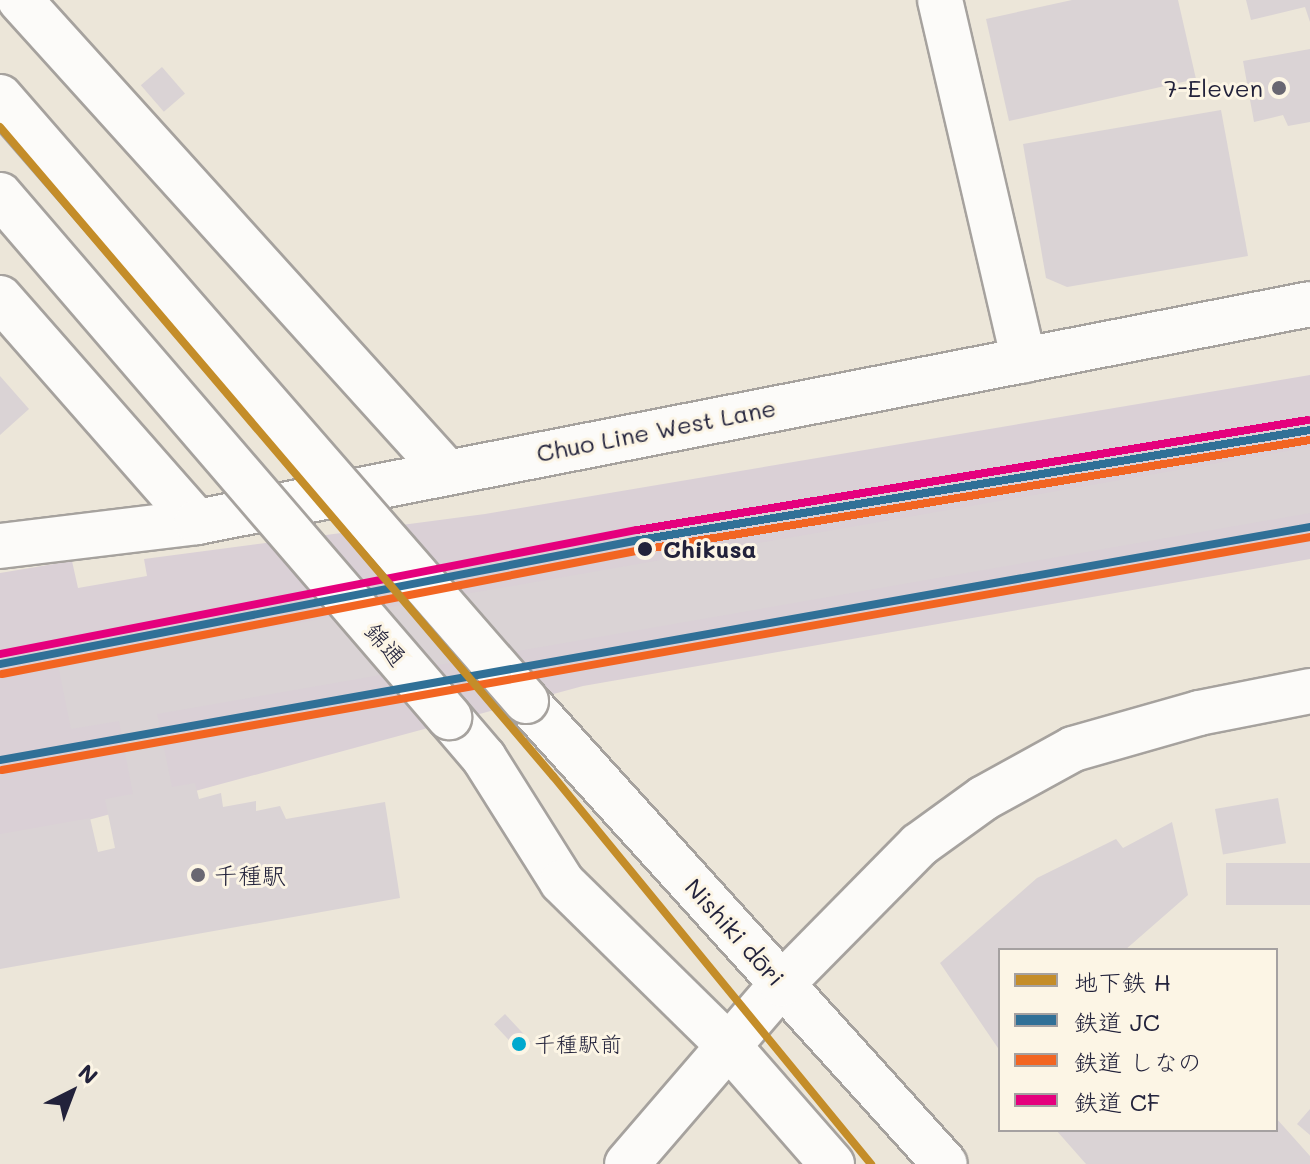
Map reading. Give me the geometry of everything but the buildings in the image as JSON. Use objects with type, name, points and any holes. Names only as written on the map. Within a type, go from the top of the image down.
[{"type":"street","points":[[20,0],[445,470]]},
{"type":"street","points":[[940,0],[1024,360]]},
{"type":"street","name":"Nishiki dōri","points":[[0,97],[526,701],[945,1164]]},
{"type":"street","name":"錦通","points":[[0,195],[484,758],[562,882],[726,1043],[832,1164]]},
{"type":"street","points":[[0,298],[197,522]]},
{"type":"street","name":"Chuo Line West Lane","points":[[0,546],[197,522],[445,470],[1310,304]]},
{"type":"street","points":[[627,1164],[726,1043],[782,984],[919,845],[984,798],[1073,749],[1199,713],[1310,691]]},
{"type":"shaded area","points":[[1310,375],[1310,559],[583,686],[0,844],[0,573],[72,561],[78,588],[147,576],[144,559],[485,514]]},
{"type":"metro line","name":"H","points":[[0,127],[553,776],[871,1164]]},
{"type":"rail line","name":"CF","points":[[0,654],[637,530],[1308,420]]},
{"type":"rail line","name":"JC","points":[[0,664],[639,540],[1310,430]]},
{"type":"rail line","name":"しなの","points":[[2,674],[641,550],[1310,440]]},
{"type":"rail line","name":"JC","points":[[0,760],[1310,527]]},
{"type":"rail line","name":"しなの","points":[[2,770],[1310,537]]},
{"type":"place","name":"7-Eleven","points":[[1279,88]]},
{"type":"place","name":"Chikusa","points":[[645,549]]},
{"type":"place","name":"千種駅","points":[[198,875]]},
{"type":"place","name":"千種駅前","points":[[519,1044]]}]
